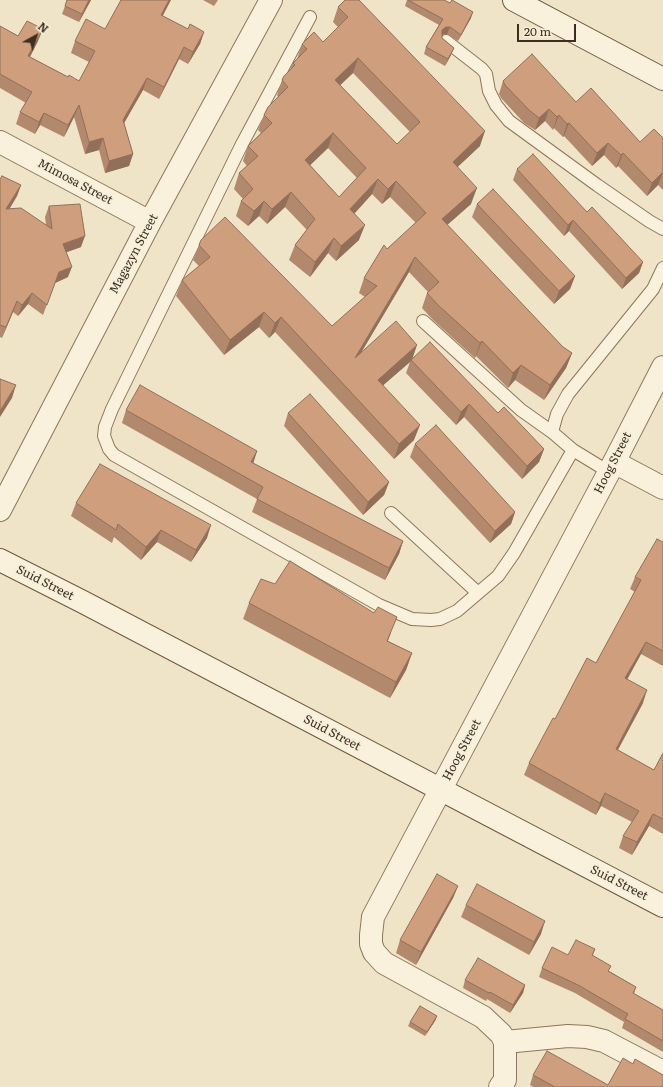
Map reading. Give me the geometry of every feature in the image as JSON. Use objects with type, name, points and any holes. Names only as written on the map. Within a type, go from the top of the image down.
[{"type":"street","name":"Magazyn Street","points":[[0,510],[150,222],[271,0]]},
{"type":"street","points":[[514,0],[663,79]]},
{"type":"street","name":"Mimosa Street","points":[[0,142],[150,222]]},
{"type":"street","name":"Hoog Street","points":[[505,1042],[501,1034],[483,1017],[384,963],[374,952],[371,944],[373,917],[612,467],[663,366]]},
{"type":"street","points":[[612,467],[663,488]]},
{"type":"street","name":"Suid Street","points":[[0,560],[663,906]]},
{"type":"street","points":[[500,1087],[505,1080],[505,1042],[568,1036],[587,1037],[604,1041],[663,1072]]},
{"type":"lane","points":[[310,17],[242,144],[112,408],[105,427],[104,436],[108,449],[114,455],[379,605],[412,619],[431,620],[440,619],[457,610],[498,576],[514,553],[573,450]]},
{"type":"lane","points":[[446,41],[482,69],[486,74],[489,91],[496,105],[509,121],[597,185],[663,230]]},
{"type":"lane","points":[[552,432],[557,414],[568,394],[653,289],[663,268]]},
{"type":"lane","points":[[423,321],[521,410],[552,432],[573,450],[612,467]]},
{"type":"lane","points":[[391,513],[478,593]]},
{"type":"building","points":[[67,0],[89,0],[82,14],[65,6]]},
{"type":"building","points":[[121,0],[169,0],[161,15],[188,29],[190,24],[204,32],[193,52],[184,47],[164,87],[147,78],[123,120],[133,154],[109,161],[103,138],[89,142],[79,105],[68,125],[44,113],[39,122],[20,112],[32,92],[0,74],[0,26],[18,36],[27,21],[43,29],[28,56],[68,77],[69,75],[79,81],[95,51],[75,41],[86,19],[105,29]]},
{"type":"building","points":[[345,0],[359,0],[485,131],[453,162],[477,188],[442,219],[563,347],[572,353],[550,385],[521,365],[513,373],[482,341],[480,343],[427,293],[439,282],[415,257],[355,358],[396,321],[417,345],[378,380],[420,425],[399,444],[281,317],[275,323],[264,312],[230,340],[182,280],[210,257],[199,245],[201,240],[225,217],[332,326],[377,286],[364,278],[384,245],[387,249],[426,213],[396,181],[388,189],[378,179],[350,209],[365,225],[341,246],[334,238],[315,262],[295,245],[315,219],[291,192],[272,209],[264,201],[254,211],[241,201],[253,189],[239,173],[258,156],[248,146],[272,123],[264,115],[268,107],[288,87],[282,80],[295,65],[293,63],[307,49],[302,44],[314,32],[323,42],[348,17],[338,7]],"holes":[[[358,58],[420,122],[397,144],[335,80]],[[333,133],[366,168],[339,197],[305,160]]]},
{"type":"building","points":[[408,0],[444,0],[450,3],[452,0],[473,12],[461,35],[450,27],[446,27],[442,30],[442,38],[454,48],[448,59],[426,47],[443,19]]},
{"type":"building","points":[[532,54],[576,102],[591,88],[640,142],[654,129],[663,138],[663,172],[652,183],[623,153],[621,155],[608,143],[597,153],[569,123],[567,124],[559,115],[557,117],[549,109],[539,118],[529,110],[503,81]]},
{"type":"building","points":[[533,154],[587,212],[592,207],[643,262],[626,278],[573,220],[568,225],[517,169]]},
{"type":"building","points":[[2,176],[21,185],[6,209],[21,208],[52,229],[49,206],[80,204],[85,236],[63,244],[72,267],[59,272],[47,305],[32,293],[22,305],[17,301],[6,327],[0,325],[0,179]]},
{"type":"building","points":[[493,189],[575,276],[559,291],[477,204]]},
{"type":"building","points":[[430,342],[498,413],[504,407],[544,449],[527,466],[469,404],[461,412],[411,360]]},
{"type":"building","points":[[0,379],[16,385],[0,411]]},
{"type":"building","points":[[140,385],[257,451],[251,462],[403,541],[389,568],[257,499],[263,487],[126,410]]},
{"type":"building","points":[[310,394],[389,482],[368,502],[288,413]]},
{"type":"building","points":[[436,425],[515,512],[495,531],[415,444]]},
{"type":"building","points":[[100,464],[211,525],[196,550],[161,530],[146,547],[118,524],[116,530],[76,503]]},
{"type":"building","points":[[657,539],[663,542],[663,651],[646,642],[625,678],[647,690],[616,749],[654,770],[663,753],[663,819],[653,814],[637,842],[623,836],[639,811],[605,793],[600,803],[529,763],[553,718],[555,719],[587,658],[596,663],[641,580],[635,577]]},
{"type":"building","points":[[290,561],[374,613],[378,607],[397,617],[387,641],[412,653],[396,682],[249,603],[261,579],[275,584]]},
{"type":"building","points":[[437,874],[458,886],[421,952],[400,940]]},
{"type":"building","points":[[477,884],[545,921],[534,942],[466,905]]},
{"type":"building","points":[[576,940],[595,949],[592,955],[611,966],[608,971],[636,987],[633,993],[663,1010],[663,1041],[625,1019],[628,1014],[578,985],[542,968],[552,947],[568,955]]},
{"type":"building","points":[[478,958],[525,985],[513,1005],[465,980]]},
{"type":"building","points":[[420,1006],[437,1016],[427,1032],[410,1022]]},
{"type":"building","points":[[547,1051],[608,1085],[623,1058],[633,1064],[635,1059],[663,1075],[663,1087],[555,1087],[533,1075]]}]
